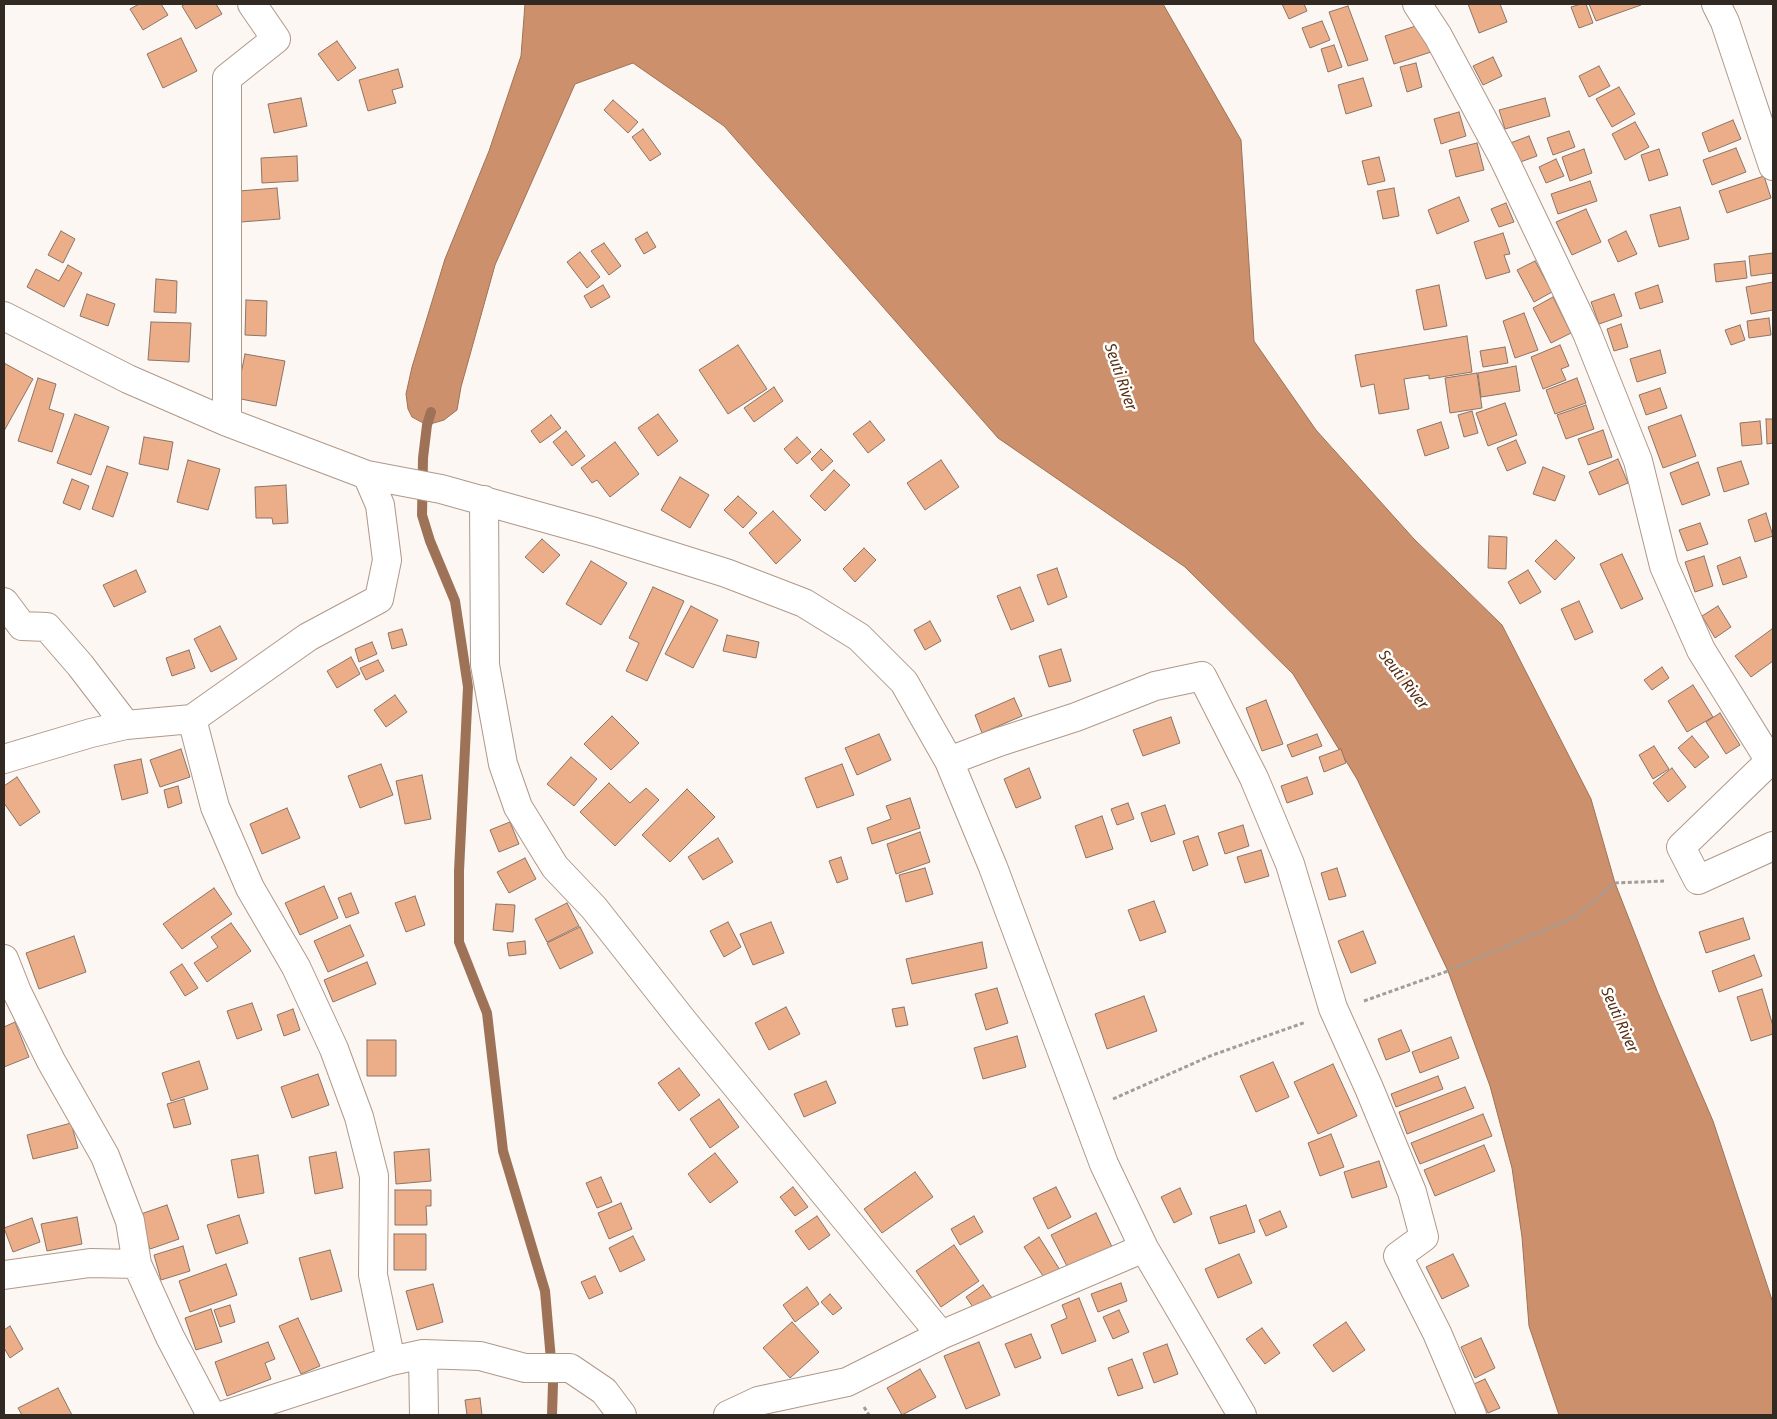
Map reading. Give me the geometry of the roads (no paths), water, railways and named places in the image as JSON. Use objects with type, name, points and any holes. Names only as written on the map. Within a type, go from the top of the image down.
[{"type":"street","points":[[227,422],[227,78],[276,39],[252,4]]},
{"type":"street","points":[[1417,4],[1438,36],[1504,159],[1587,333],[1638,461],[1664,566],[1701,650],[1772,759],[1681,847],[1698,880],[1773,846]]},
{"type":"street","points":[[1716,4],[1724,22],[1773,166]]},
{"type":"street","points":[[4,316],[128,379],[227,422],[367,475],[401,480],[484,500],[726,573],[804,603],[859,637],[904,682],[949,761],[993,867],[1104,1164],[1144,1248],[1242,1415]]},
{"type":"street","points":[[4,759],[126,725],[192,719],[308,637],[379,599],[388,560],[380,505],[367,475]]},
{"type":"street","points":[[484,500],[485,665],[503,764],[518,807],[555,867],[594,908],[683,1021],[941,1335]]},
{"type":"street","points":[[4,602],[22,626],[46,628],[80,665],[126,725]]},
{"type":"street","points":[[949,761],[999,742],[1076,717],[1156,686],[1202,676],[1254,778],[1290,864],[1334,1012],[1369,1088],[1412,1192],[1424,1237],[1398,1256],[1437,1333],[1472,1415]]},
{"type":"street","points":[[192,719],[215,807],[250,888],[296,967],[334,1049],[359,1117],[374,1176],[373,1275],[391,1361]]},
{"type":"street","points":[[4,959],[17,992],[51,1061],[105,1156],[130,1221],[137,1264],[170,1337],[211,1415]]},
{"type":"street","points":[[728,1415],[758,1401],[847,1382],[941,1335],[1144,1248]]},
{"type":"street","points":[[4,1275],[90,1263],[137,1264]]},
{"type":"street","points":[[423,1354],[424,1415]]},
{"type":"street","points":[[224,1415],[391,1361],[423,1354],[480,1356],[525,1368],[570,1368],[604,1391],[622,1415]]},
{"type":"water","name":"Seuti River","points":[[525,4],[1163,4],[1241,140],[1254,341],[1316,430],[1414,539],[1502,625],[1591,799],[1615,883],[1658,993],[1713,1121],[1773,1303],[1773,1415],[1559,1415],[1529,1326],[1522,1237],[1512,1168],[1490,1086],[1448,971],[1357,779],[1293,674],[1185,567],[998,438],[724,126],[633,63],[575,84],[495,265],[461,387],[457,410],[444,420],[427,425],[412,417],[408,409],[406,394],[412,367],[445,259],[489,151],[521,56]]},
{"type":"waterway","points":[[431,412],[427,425],[423,458],[422,515],[430,541],[455,601],[468,687],[459,871],[459,942],[487,1013],[503,1151],[545,1291],[553,1383],[552,1415]]}]
